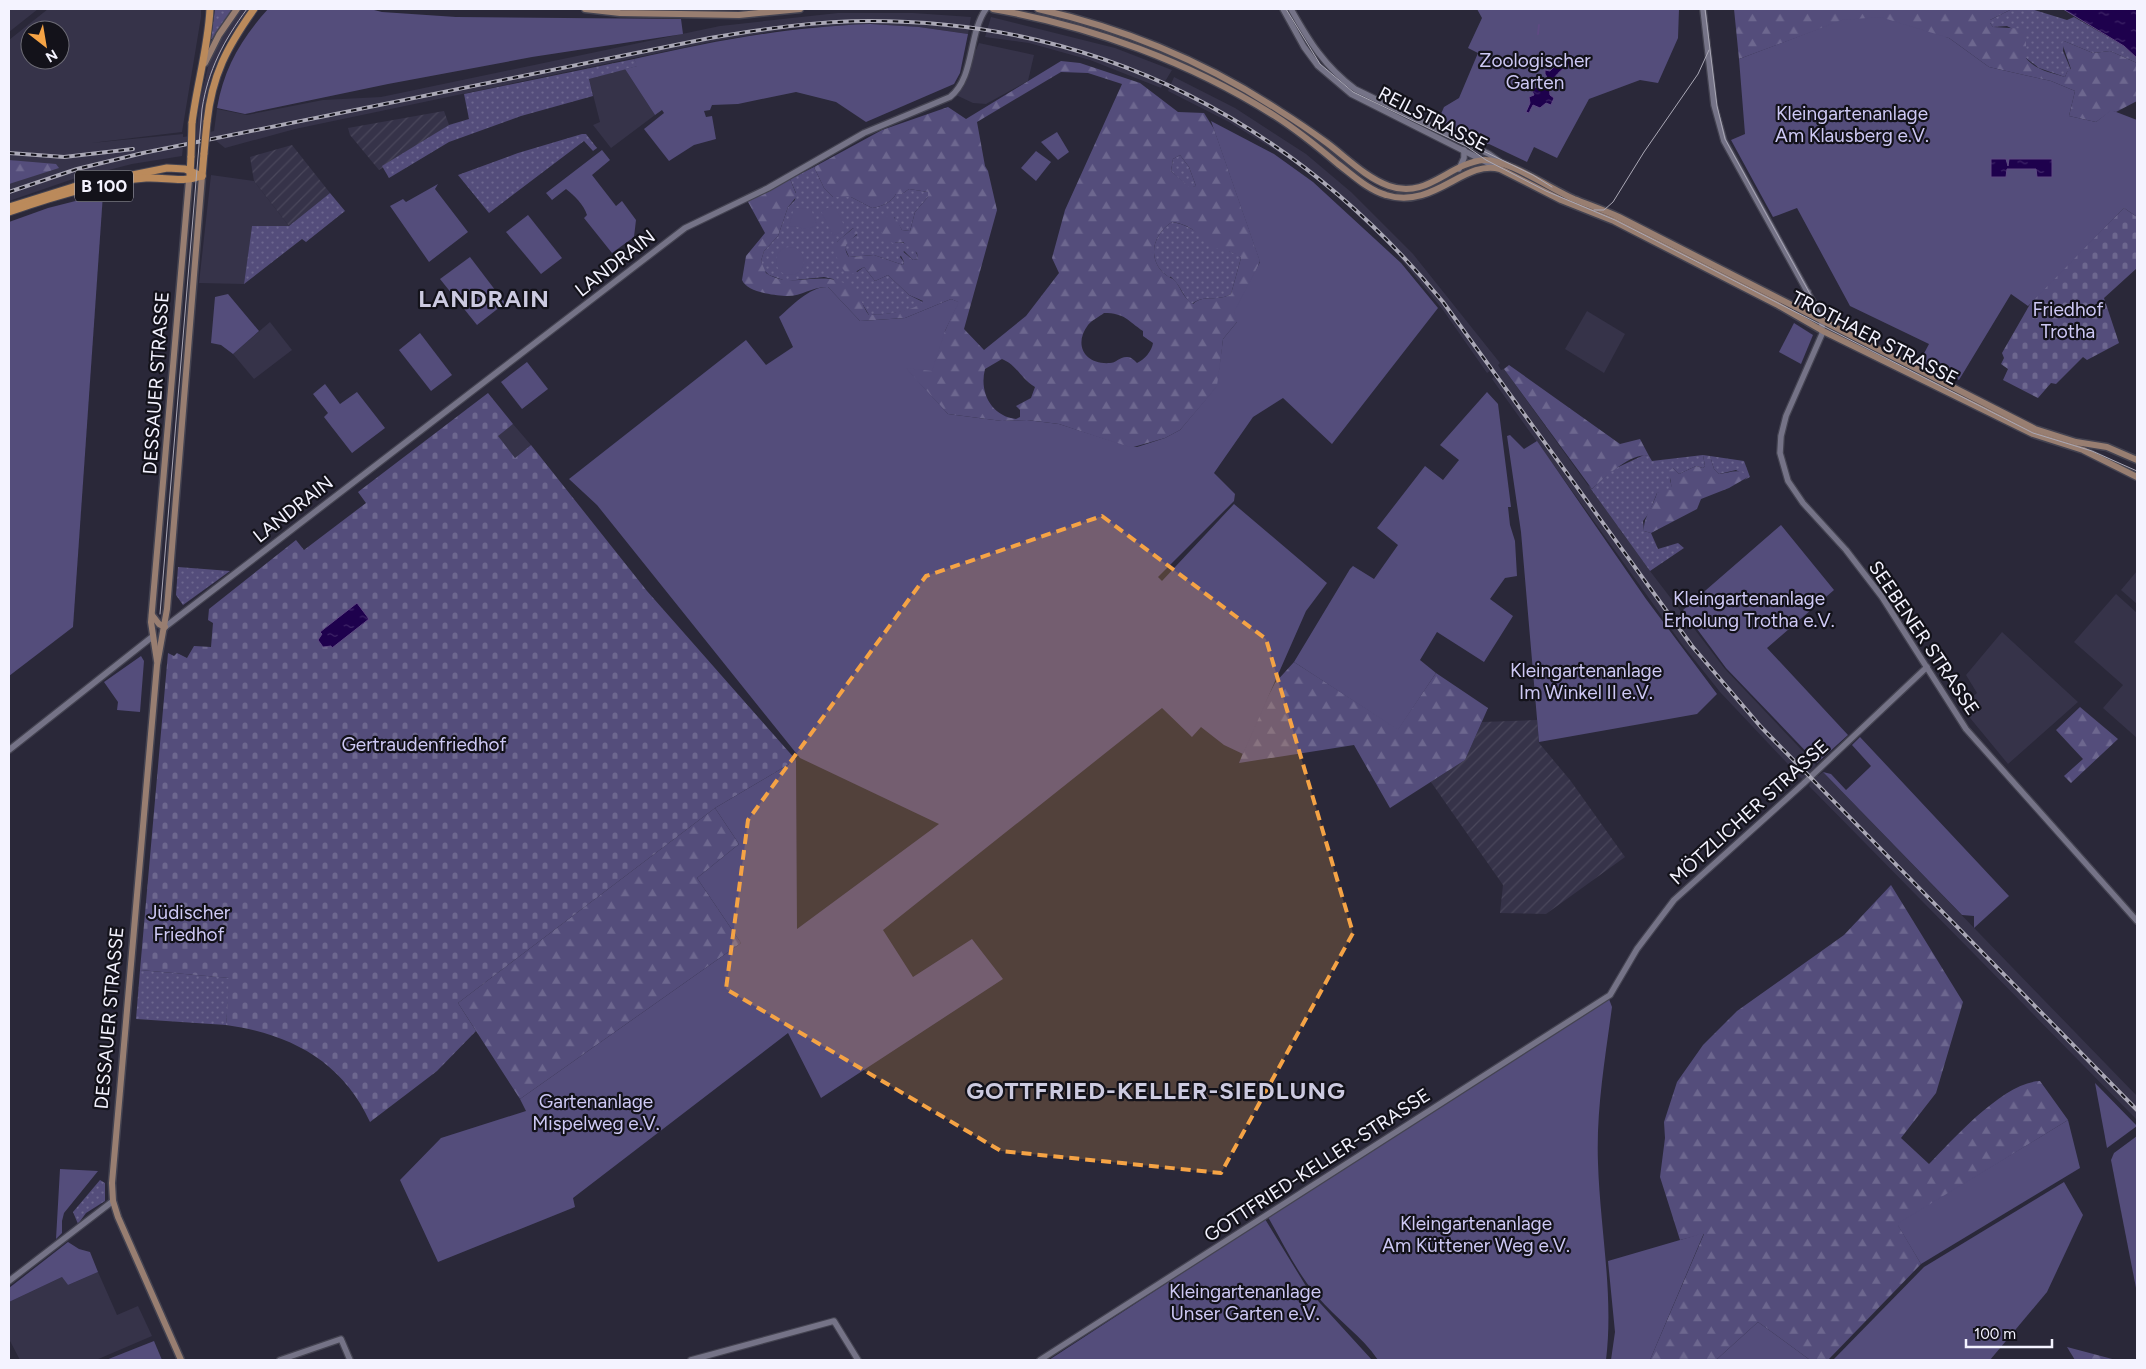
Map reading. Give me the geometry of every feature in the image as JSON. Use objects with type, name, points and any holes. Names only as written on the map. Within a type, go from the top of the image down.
[{"type":"main road","name":"DESSAUER STRASSE","points":[[157,665],[152,637],[152,615],[190,171],[192,123],[195,102],[205,63],[210,9]]},
{"type":"main road","points":[[205,63],[215,42],[237,9]]},
{"type":"main road","name":"DESSAUER STRASSE","points":[[181,1360],[113,1201],[114,1156],[157,665],[165,627],[206,122],[211,92],[219,64],[233,38],[254,9]]},
{"type":"main road","points":[[585,9],[628,14],[739,15],[800,9]]},
{"type":"main road","points":[[993,9],[1060,23],[1112,38],[1181,67],[1274,116],[1362,182],[1386,195],[1406,198],[1417,197],[1435,192],[1473,172],[1501,166]]},
{"type":"main road","points":[[1038,9],[1111,29],[1213,72],[1267,102],[1374,179],[1386,185],[1402,189],[1419,188],[1483,160],[1501,166]]},
{"type":"main road","points":[[177,168],[185,165],[191,157]]},
{"type":"main road","name":"REILSTRASSE","points":[[1501,166],[1604,213]]},
{"type":"main road","name":"B 100","points":[[9,207],[73,187],[177,168],[190,171]]},
{"type":"main road","points":[[190,171],[202,176]]},
{"type":"main road","name":"B 100","points":[[9,212],[78,191],[146,178],[189,180],[202,176]]},
{"type":"main road","name":"TROTHAER STRASSE","points":[[1604,213],[1822,320],[2035,429],[2076,442],[2107,447],[2137,460]]},
{"type":"main road","name":"TROTHAER STRASSE","points":[[1604,213],[1823,331],[2033,434],[2083,450],[2137,477]]},
{"type":"main road","points":[[152,615],[159,624],[165,627],[152,637]]},
{"type":"street","name":"LANDRAIN","points":[[165,627],[685,228],[768,188],[864,133],[950,97],[960,88],[979,20],[986,9]]},
{"type":"street","name":"REILSTRASSE","points":[[1283,9],[1304,47],[1318,66],[1351,94],[1483,160]]},
{"type":"street","name":"REILSTRASSE","points":[[1291,9],[1320,58],[1338,76],[1355,89],[1490,154],[1501,166]]},
{"type":"street","name":"SEEBENER STRASSE","points":[[1704,9],[1714,105],[1724,141],[1822,320],[1823,331],[1786,416],[1780,444],[1782,467],[1794,492],[1870,581],[1966,729],[2137,921]]},
{"type":"street","points":[[1459,169],[1464,158],[1464,150]]},
{"type":"street","points":[[1795,307],[1805,303],[1808,292]]},
{"type":"street","points":[[9,750],[152,637]]},
{"type":"street","name":"MÖTZLICHER STRASSE","points":[[1610,995],[1637,949],[1674,900],[1803,784],[1920,676],[1927,667]]},
{"type":"street","name":"GOTTFRIED-KELLER-STRASSE","points":[[1040,1360],[1610,995]]},
{"type":"street","points":[[9,1281],[113,1201]]},
{"type":"street","points":[[691,1360],[834,1322],[858,1360]]},
{"type":"street","points":[[280,1360],[341,1339],[350,1360]]},
{"type":"highlighted area","points":[[1102,516],[1266,639],[1353,933],[1221,1173],[1001,1151],[726,989],[748,820],[926,576]]},
{"type":"shaded area","points":[[9,9],[38,9],[24,20],[20,20],[20,23],[9,32]]},
{"type":"shaded area","points":[[48,9],[201,9],[182,132],[91,143],[183,134],[183,137],[196,135],[200,100],[208,67],[219,43],[242,9],[249,9],[225,44],[212,74],[204,107],[202,134],[214,131],[217,109],[247,115],[323,100],[381,97],[720,26],[838,13],[913,13],[971,17],[968,34],[919,27],[870,24],[795,28],[715,41],[295,129],[225,148],[215,140],[183,147],[182,156],[132,164],[73,179],[9,201],[9,172],[29,163],[9,160],[9,40],[20,31],[20,70],[70,70],[70,20],[34,20]]},
{"type":"shaded area","points":[[991,17],[1115,48],[1172,70],[1161,88],[1090,60],[1029,43],[985,37]]},
{"type":"shaded area","points":[[979,43],[1034,55],[1028,81],[986,104],[973,103],[956,95]]},
{"type":"shaded area","points":[[625,69],[655,115],[611,148],[593,125],[600,122],[589,79]]},
{"type":"shaded area","points":[[1174,77],[1235,108],[1306,154],[1351,192],[1413,254],[1500,363],[1498,365],[1501,370],[1504,369],[1650,571],[1725,669],[1816,765],[1813,771],[1818,776],[1823,772],[2137,1096],[2137,1120],[1809,786],[1811,782],[1806,777],[1802,779],[1720,692],[1681,643],[1492,379],[1494,376],[1490,371],[1487,373],[1443,310],[1391,247],[1335,194],[1296,163],[1229,122],[1168,91]]},
{"type":"shaded area","points":[[444,111],[449,125],[379,170],[350,135],[348,128]]},
{"type":"shaded area","points":[[292,145],[330,193],[289,226],[254,181],[250,157]]},
{"type":"shaded area","points":[[211,175],[254,181],[289,226],[252,226],[244,284],[199,283]]},
{"type":"shaded area","points":[[1587,311],[1625,334],[1604,373],[1565,349]]},
{"type":"shaded area","points":[[270,322],[292,350],[254,379],[233,354]]},
{"type":"shaded area","points":[[513,424],[531,445],[515,458],[497,436]]},
{"type":"shaded area","points":[[2137,571],[2137,604],[2121,590]]},
{"type":"shaded area","points":[[2116,594],[2137,613],[2137,738],[2103,708],[2123,685],[2074,642]]},
{"type":"shaded area","points":[[2002,632],[2078,702],[2008,764],[1961,707],[1977,693],[1966,675]]},
{"type":"shaded area","points":[[1537,720],[1539,743],[1570,780],[1625,857],[1546,914],[1500,913],[1503,885],[1431,782],[1465,760],[1482,722]]},
{"type":"shaded area","points":[[98,1272],[117,1315],[138,1306],[152,1336],[96,1360],[20,1360],[9,1339],[9,1302],[62,1277],[68,1285]]},
{"type":"green space","points":[[215,9],[233,9],[211,39]]},
{"type":"green space","points":[[268,9],[370,9],[382,12],[456,17],[681,19],[683,34],[532,57],[388,84],[245,114],[217,108],[224,80],[235,55],[258,20]]},
{"type":"green space","name":"Zoologischer Garten","points":[[1477,9],[1679,9],[1678,38],[1658,83],[1640,80],[1589,99],[1557,158],[1534,147],[1527,162],[1489,144],[1482,144],[1438,121],[1444,107],[1459,98],[1478,53],[1468,48],[1482,18]]},
{"type":"green space","points":[[1734,9],[2012,9],[1990,20],[1990,23],[1993,27],[2026,29],[2026,58],[2034,65],[2065,77],[2071,69],[2062,43],[2064,41],[2093,53],[2110,51],[2137,63],[2137,101],[2116,112],[2111,111],[2096,122],[2069,116],[2075,91],[2051,81],[1989,67],[1949,38],[1842,21],[1739,59]]},
{"type":"green space","points":[[2012,9],[2031,9],[2067,20],[2074,17],[2124,46],[2137,58],[2137,63],[2110,51],[2093,53],[2064,41],[2063,51],[2071,70],[2067,72],[2065,77],[2039,68],[2026,58],[2026,36],[2007,26],[1993,27],[1990,23],[1990,20]]},
{"type":"green space","name":"Kleingartenanlage Am Klausberg e.V.","points":[[1880,17],[1949,38],[1989,67],[2051,81],[2075,91],[2069,116],[2096,122],[2111,110],[2137,120],[2137,217],[2124,208],[2028,306],[2011,294],[1959,380],[1920,361],[1929,344],[1850,306],[1797,208],[1773,217],[1731,140],[1745,134],[1739,59],[1842,20]]},
{"type":"green space","points":[[870,24],[919,27],[968,34],[960,73],[954,84],[866,122],[836,102],[796,92],[738,104],[712,105],[710,110],[704,111],[706,117],[712,116],[716,139],[694,145],[669,161],[644,129],[664,113],[662,110],[655,115],[625,69],[637,66],[634,59],[751,36],[809,28]]},
{"type":"green space","points":[[634,59],[638,66],[589,79],[593,96],[521,116],[449,142],[389,178],[382,166],[449,125],[469,119],[464,94]]},
{"type":"green space","points":[[1061,61],[1080,63],[1140,83],[1178,112],[1204,113],[1214,129],[1260,261],[1237,322],[1223,339],[1218,386],[1180,430],[1165,438],[1130,448],[1059,424],[1027,420],[1002,421],[948,414],[905,368],[945,331],[958,302],[951,299],[905,318],[860,321],[828,287],[785,296],[754,290],[742,280],[746,256],[765,233],[747,200],[790,179],[797,196],[788,207],[778,236],[764,251],[761,261],[766,273],[788,280],[822,278],[844,283],[855,291],[869,315],[898,312],[919,304],[923,301],[909,295],[888,275],[875,281],[864,267],[850,275],[847,273],[838,260],[835,246],[853,228],[858,233],[846,246],[849,257],[874,255],[903,265],[904,262],[898,250],[900,249],[913,260],[918,259],[917,253],[903,242],[893,243],[883,238],[878,220],[890,215],[897,220],[902,230],[910,231],[915,212],[928,197],[928,192],[909,189],[902,194],[896,194],[886,204],[872,208],[851,197],[833,197],[824,188],[814,167],[882,130],[948,107],[966,119]],"holes":[[[1061,72],[1088,73],[1122,84],[1065,210],[1052,258],[1059,273],[1026,316],[984,350],[964,329],[997,210],[988,171],[985,166],[977,122]],[[1180,155],[1189,167],[1196,186],[1189,187],[1171,171],[1173,159]],[[1172,222],[1187,226],[1216,248],[1233,253],[1241,258],[1231,294],[1221,298],[1201,299],[1193,304],[1188,300],[1176,282],[1166,275],[1156,262],[1154,247],[1156,240],[1165,227]],[[1104,313],[1122,316],[1143,331],[1143,336],[1153,343],[1151,349],[1137,363],[1129,357],[1110,363],[1094,361],[1088,357],[1082,346],[1084,332],[1090,323]],[[1002,359],[1012,365],[1035,387],[1031,398],[1016,406],[1020,410],[1020,417],[1016,419],[1007,417],[994,408],[986,394],[985,369]]]},
{"type":"green space","name":"Gartenanlage Mispelweg e.V.","points":[[1211,121],[1274,154],[1313,182],[1401,263],[1438,308],[1332,444],[1283,398],[1253,417],[1214,473],[1235,494],[1234,501],[1158,577],[1162,581],[1234,504],[1327,583],[1306,611],[1243,754],[1224,745],[1201,727],[1192,737],[1162,708],[883,930],[913,977],[972,939],[1003,979],[821,1098],[788,1033],[573,1198],[575,1207],[438,1262],[400,1180],[441,1138],[526,1111],[520,1099],[741,943],[697,878],[739,844],[715,808],[796,760],[797,929],[939,824],[800,758],[597,505],[569,479],[746,340],[766,365],[793,347],[779,317],[808,293],[828,287],[860,321],[905,318],[951,299],[959,302],[945,331],[932,371],[906,368],[948,414],[1002,421],[1027,420],[1059,424],[1130,447],[1137,447],[1165,438],[1180,430],[1217,386],[1223,339],[1237,322],[1234,312],[1260,262]]},
{"type":"green space","points":[[1057,132],[1069,152],[1058,160],[1041,142]]},
{"type":"green space","points":[[586,134],[597,148],[593,151],[584,141],[489,213],[458,175],[518,153]]},
{"type":"green space","points":[[602,150],[610,160],[592,175],[616,206],[622,201],[636,220],[634,237],[612,253],[584,218],[587,215],[586,211],[572,194],[566,189],[552,200],[546,193]]},
{"type":"green space","points":[[1036,151],[1051,162],[1036,181],[1021,168]]},
{"type":"green space","points":[[1180,155],[1189,167],[1196,186],[1189,188],[1171,171],[1173,159]]},
{"type":"green space","points":[[9,160],[56,164],[59,168],[9,184]]},
{"type":"green space","points":[[814,167],[824,188],[833,197],[851,197],[872,208],[886,204],[896,194],[902,194],[909,189],[928,192],[928,197],[915,212],[910,231],[902,230],[894,217],[895,243],[899,242],[910,246],[916,252],[918,259],[913,260],[904,251],[900,257],[904,262],[903,265],[874,255],[849,257],[845,248],[848,241],[857,235],[853,228],[837,242],[857,272],[864,267],[875,281],[888,275],[909,295],[923,302],[913,308],[898,312],[869,315],[862,303],[833,279],[824,277],[786,281],[769,275],[763,269],[761,261],[764,251],[778,236],[788,207],[795,200],[796,193],[790,179]]},
{"type":"green space","points":[[438,184],[435,189],[468,232],[429,262],[390,206],[403,199],[406,202]]},
{"type":"green space","points":[[330,193],[345,211],[306,242],[302,239],[244,284],[252,226],[289,226]]},
{"type":"green space","points":[[103,194],[73,627],[9,676],[9,222],[48,208]]},
{"type":"green space","points":[[834,205],[846,229],[833,236],[821,211]]},
{"type":"green space","points":[[794,208],[811,209],[817,225],[808,229],[789,226]]},
{"type":"green space","name":"Friedhof Trotha","points":[[2124,208],[2137,217],[2137,268],[2104,298],[2119,343],[2087,360],[2083,357],[2056,384],[2051,383],[2038,398],[2003,380],[2008,369],[2001,364],[2004,358],[2002,353],[2033,299]]},
{"type":"green space","points":[[528,215],[562,258],[541,274],[506,232]]},
{"type":"green space","points":[[1172,222],[1190,228],[1221,247],[1238,254],[1241,258],[1231,294],[1222,298],[1201,299],[1192,304],[1176,282],[1160,269],[1156,262],[1154,247],[1160,233]]},
{"type":"green space","points":[[790,247],[800,251],[804,261],[800,271],[790,275],[780,271],[776,261],[780,251]]},
{"type":"green space","points":[[470,257],[505,303],[477,325],[440,279]]},
{"type":"green space","points":[[228,294],[259,331],[233,354],[221,345],[211,343],[215,297]]},
{"type":"green space","points":[[1794,323],[1813,335],[1801,364],[1779,352]]},
{"type":"green space","points":[[420,333],[452,375],[431,391],[399,350]]},
{"type":"green space","points":[[527,362],[548,389],[522,409],[501,382]]},
{"type":"green space","points":[[1509,365],[1620,444],[1640,439],[1649,456],[1642,456],[1627,461],[1592,489],[1504,369]]},
{"type":"green space","points":[[325,384],[340,404],[357,392],[385,428],[352,453],[324,417],[328,413],[313,394]]},
{"type":"green space","points":[[1487,392],[1498,404],[1511,507],[1508,507],[1510,525],[1515,541],[1517,576],[1505,578],[1490,599],[1513,616],[1484,662],[1437,632],[1420,660],[1436,673],[1398,730],[1294,662],[1350,569],[1353,566],[1374,579],[1398,545],[1377,528],[1425,466],[1443,480],[1459,460],[1440,445]]},
{"type":"green space","name":"Gertraudenfriedhof","points":[[488,393],[513,424],[498,436],[515,458],[531,445],[647,591],[796,760],[715,808],[458,1003],[476,1031],[437,1071],[370,1122],[345,1082],[312,1054],[272,1035],[226,1025],[229,978],[140,970],[168,653],[174,656],[177,653],[187,658],[194,646],[211,647],[213,623],[208,620],[209,609],[296,540],[304,550],[366,503],[358,492]]},
{"type":"green space","name":"Kleingartenanlage Im Winkel II e.V.","points":[[1510,435],[1524,449],[1537,441],[1646,599],[1717,694],[1697,714],[1539,742],[1521,532],[1507,436]]},
{"type":"green space","points":[[1644,455],[1649,456],[1652,461],[1703,455],[1705,466],[1703,468],[1696,466],[1679,474],[1673,468],[1670,480],[1673,491],[1657,493],[1649,513],[1643,521],[1644,531],[1651,533],[1658,549],[1678,543],[1684,548],[1650,571],[1588,485],[1592,489],[1612,470]]},
{"type":"green space","points":[[1703,455],[1710,456],[1714,469],[1719,474],[1738,471],[1748,477],[1729,488],[1701,499],[1697,509],[1651,533],[1644,531],[1647,517],[1657,493],[1664,490],[1672,490],[1669,471],[1673,468],[1679,474],[1696,466],[1703,468],[1705,466]]},
{"type":"green space","points":[[1710,456],[1744,461],[1750,477],[1744,480],[1748,477],[1736,470],[1719,474],[1714,469]]},
{"type":"green space","name":"Kleingartenanlage Erholung Trotha e.V.","points":[[1781,525],[1834,590],[1767,648],[1848,735],[1817,763],[1726,668],[1683,610]]},
{"type":"green space","points":[[178,567],[230,571],[183,605],[176,595]]},
{"type":"green space","points":[[141,656],[144,661],[140,712],[117,710],[118,702],[104,682]]},
{"type":"green space","points":[[1294,662],[1398,729],[1436,673],[1488,708],[1465,760],[1390,808],[1354,745],[1239,763],[1258,716],[1275,683]]},
{"type":"green space","points":[[2080,707],[2118,739],[2071,783],[2064,776],[2083,759],[2056,730]]},
{"type":"green space","points":[[1860,737],[2009,896],[1974,928],[1974,916],[1962,915],[1823,772],[1831,774],[1846,790],[1871,766],[1852,745]]},
{"type":"green space","points":[[715,808],[739,844],[697,878],[741,943],[520,1099],[458,1003]]},
{"type":"green space","points":[[1891,885],[1963,1002],[1936,1093],[1901,1138],[1929,1164],[1980,1113],[1996,1101],[2026,1084],[2040,1081],[2068,1120],[1898,1225],[1921,1264],[1828,1360],[1810,1360],[1758,1322],[1716,1360],[1650,1360],[1704,1234],[1680,1240],[1660,1177],[1665,1138],[1664,1122],[1677,1082],[1703,1045],[1737,1011],[1844,935]]},
{"type":"green space","points":[[140,970],[230,978],[226,1025],[136,1019]]},
{"type":"green space","name":"Kleingartenanlage Am Küttener Weg e.V.","points":[[1609,999],[1612,1007],[1598,1124],[1599,1187],[1608,1286],[1606,1360],[1378,1360],[1372,1351],[1324,1304],[1303,1278],[1268,1217]]},
{"type":"green space","points":[[2095,1083],[2137,1126],[2107,1148]]},
{"type":"green space","points":[[2068,1120],[2080,1168],[1921,1264],[1897,1224]]},
{"type":"green space","points":[[2137,1136],[2137,1293],[2111,1160],[2114,1153]]},
{"type":"green space","points":[[60,1169],[98,1171],[64,1213],[62,1233],[56,1239]]},
{"type":"green space","points":[[100,1180],[105,1183],[105,1201],[86,1213],[78,1224],[73,1212]]},
{"type":"green space","points":[[2064,1182],[2083,1215],[2047,1292],[1990,1360],[1833,1360],[1924,1267]]},
{"type":"green space","name":"Kleingartenanlage Unser Garten e.V.","points":[[1265,1219],[1309,1291],[1372,1360],[1049,1360]]},
{"type":"green space","points":[[1704,1233],[1650,1360],[1611,1360],[1615,1332],[1608,1261]]},
{"type":"green space","points":[[68,1242],[79,1249],[90,1252],[98,1272],[68,1285],[62,1277],[9,1302],[9,1288]]},
{"type":"green space","points":[[1758,1322],[1810,1360],[1716,1360]]},
{"type":"green space","points":[[154,1341],[162,1360],[106,1360]]},
{"type":"green space","points":[[2067,1347],[2116,1360],[2075,1360]]},
{"type":"water","points":[[2063,9],[2137,9],[2137,58],[2124,46]]},
{"type":"water","points":[[1569,59],[1571,60],[1568,68],[1564,68],[1551,83],[1550,95],[1554,98],[1551,105],[1546,103],[1540,108],[1533,105],[1529,113],[1526,112],[1530,103],[1529,97],[1534,95],[1531,89],[1541,86],[1546,88],[1550,82],[1545,74],[1545,70],[1550,71],[1558,63],[1562,66]]},
{"type":"water","points":[[1991,159],[2006,159],[2008,166],[2009,159],[2052,159],[2052,177],[2037,177],[2036,169],[2007,169],[2006,177],[1991,177]]},
{"type":"water","points":[[357,603],[369,619],[332,648],[331,646],[323,647],[318,640],[322,634],[320,632]]},
{"type":"waterway","points":[[1538,34],[1539,25]]},
{"type":"tram line","points":[[160,614],[202,109],[208,81],[218,56],[231,32],[247,9]]},
{"type":"tram line","points":[[1286,9],[1320,64],[1353,92],[1466,146],[1486,160],[1546,191],[1615,220],[2033,433],[2092,451],[2137,471]]},
{"type":"tram line","points":[[1705,9],[1717,106],[1725,139],[1821,314],[1835,328]]},
{"type":"tram line","points":[[1594,210],[1604,210],[1613,202],[1644,152],[1698,74],[1709,50]]},
{"type":"tram line","points":[[1475,147],[1533,175],[1552,187]]},
{"type":"railway","points":[[9,192],[77,169],[143,153],[710,38],[810,24],[870,21],[955,26],[1037,40],[1115,63],[1189,95],[1259,135],[1324,183],[1386,239],[1443,302],[1692,646],[1761,727],[2137,1110]]},
{"type":"railway","points":[[9,153],[64,157],[133,149]]},
{"type":"district","name":"LANDRAIN","points":[[484,298]]},
{"type":"district","name":"GOTTFRIED-KELLER-SIEDLUNG","points":[[1156,1090]]},
{"type":"park label","name":"Jüdischer Friedhof","points":[[189,923]]}]
